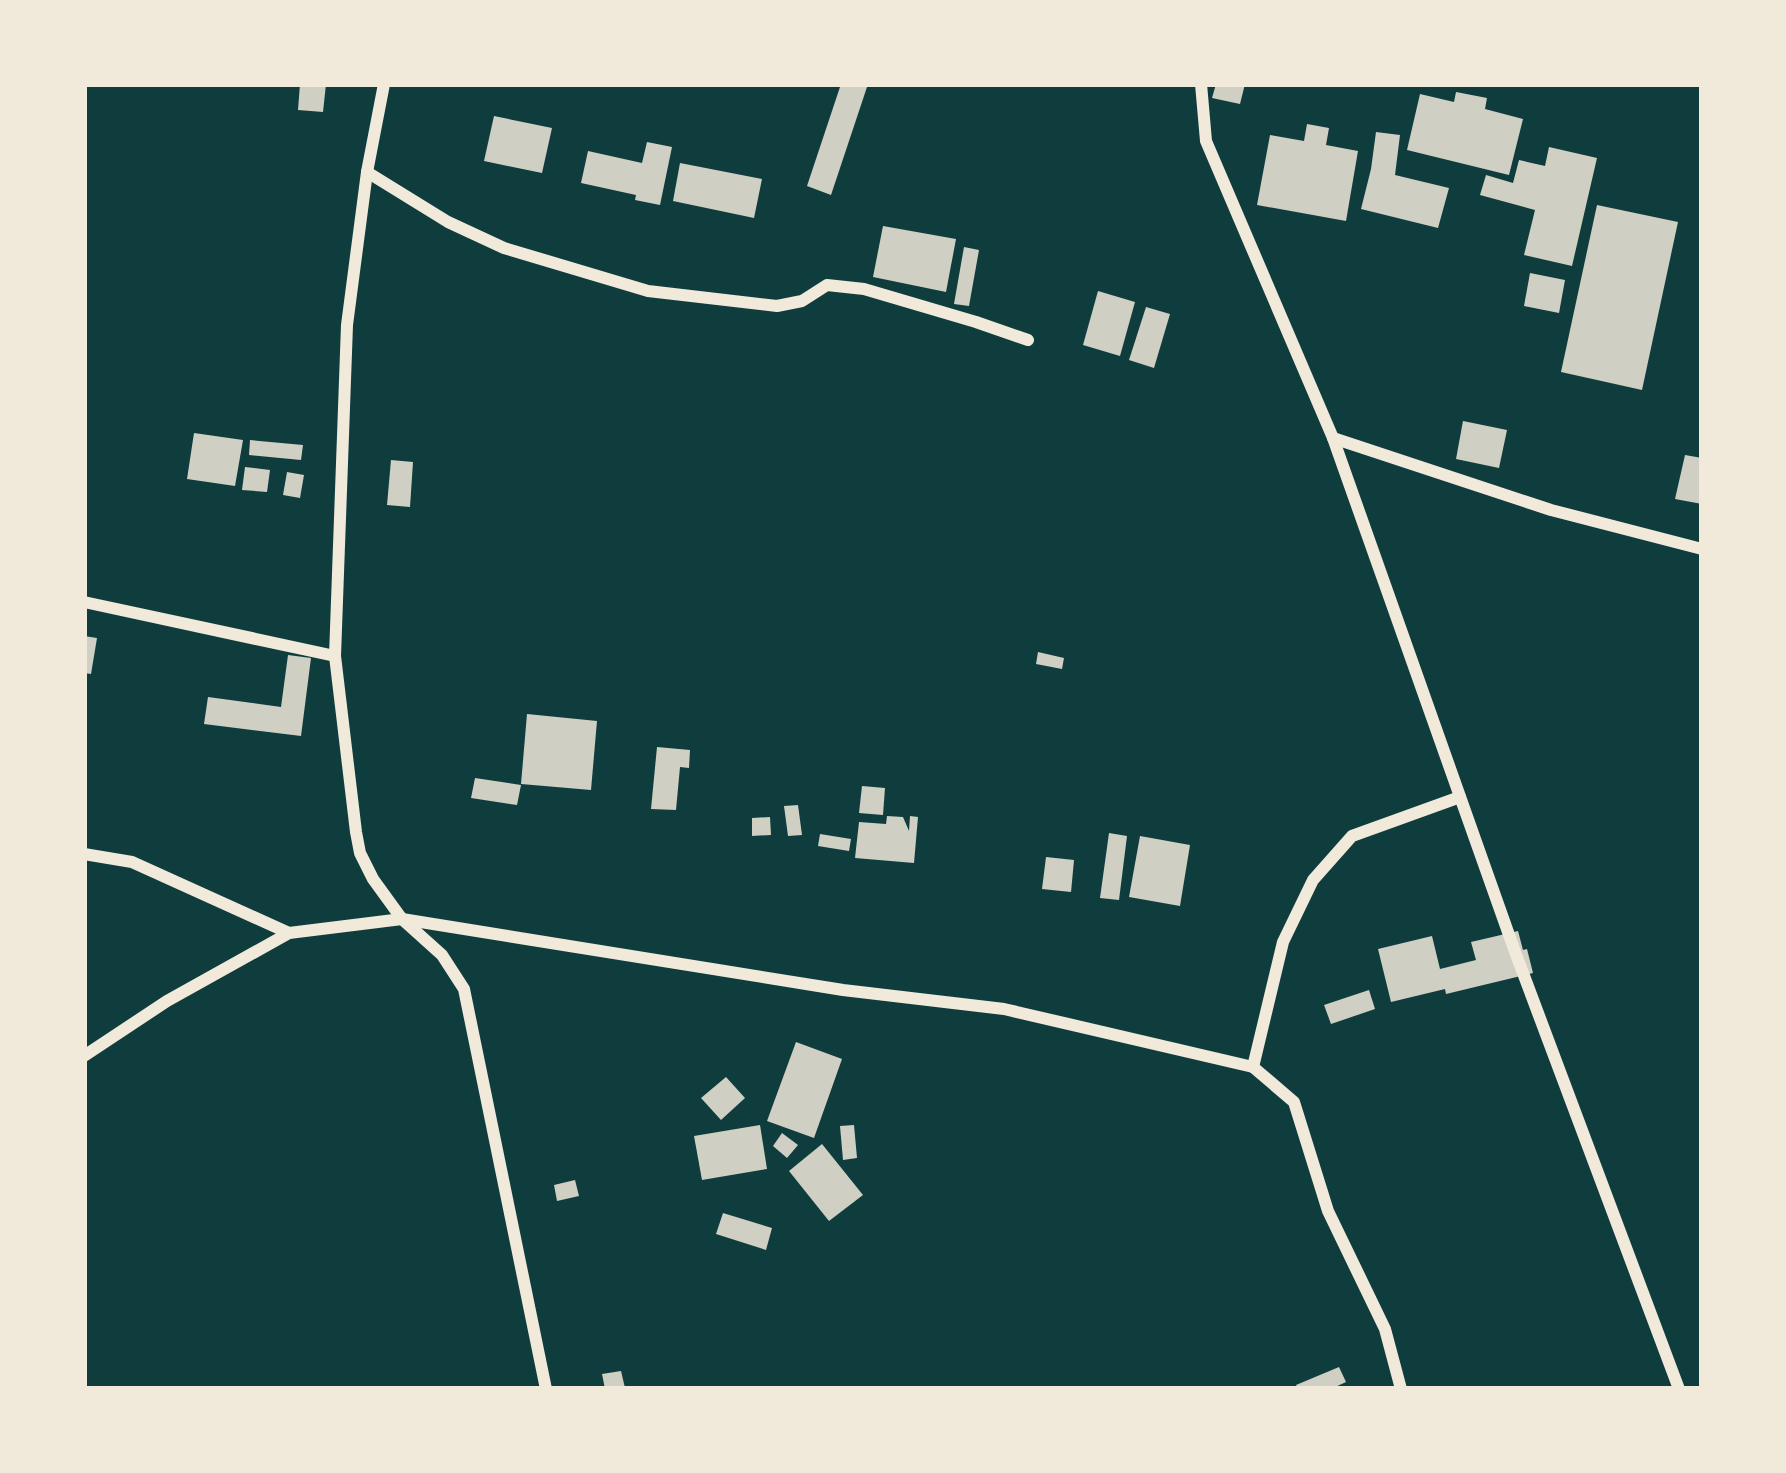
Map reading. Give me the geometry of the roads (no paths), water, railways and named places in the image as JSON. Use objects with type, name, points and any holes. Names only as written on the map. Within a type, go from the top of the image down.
[{"type":"street","points":[[384,84],[347,325],[335,656],[360,853],[402,919],[442,955],[464,989],[545,1389]]},
{"type":"street","points":[[1201,84],[1206,141],[1333,438],[1679,1389]]},
{"type":"street","points":[[368,172],[448,222],[504,248],[648,291],[777,306],[802,301],[827,285],[846,287],[1028,340]]},
{"type":"street","points":[[1333,438],[1551,510],[1702,549]]},
{"type":"street","points":[[84,602],[335,656]]},
{"type":"street","points":[[1253,1067],[1283,942],[1313,880],[1352,836],[1460,797]]},
{"type":"street","points":[[84,854],[132,862],[289,933]]},
{"type":"street","points":[[84,1056],[167,1001],[289,933],[402,919],[843,990],[1004,1009],[1253,1067],[1294,1102],[1328,1211],[1385,1329],[1401,1389]]}]
